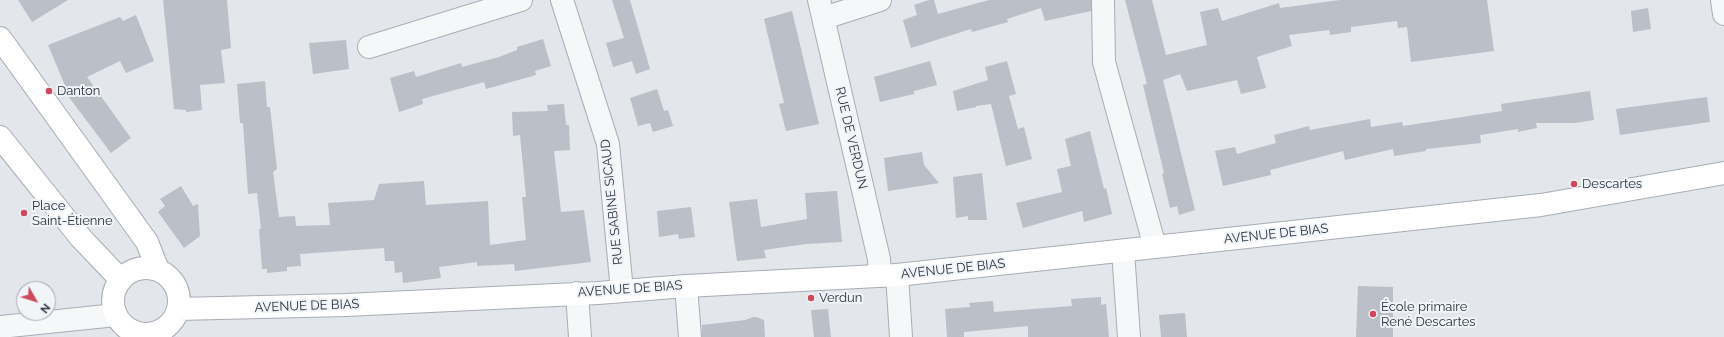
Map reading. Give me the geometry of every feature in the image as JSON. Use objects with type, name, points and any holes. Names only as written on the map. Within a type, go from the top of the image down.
[{"type":"street","points":[[369,47],[521,0]]},
{"type":"street","name":"RUE SABINE SICAUD","points":[[562,0],[608,144],[622,291]]},
{"type":"street","points":[[821,9],[880,0]]},
{"type":"street","points":[[1103,0],[1104,62],[1155,247]]},
{"type":"street","points":[[1722,0],[1724,14]]},
{"type":"street","name":"RUE DE VERDUN","points":[[821,9],[879,259],[889,276],[901,337]]},
{"type":"street","points":[[0,38],[147,242],[158,270]]},
{"type":"street","points":[[0,137],[81,238],[121,280]]},
{"type":"street","name":"AVENUE DE BIAS","points":[[178,309],[346,305],[889,276],[1541,206],[1724,173]]},
{"type":"street","points":[[1123,251],[1129,337]]},
{"type":"street","points":[[148,268],[158,270],[167,275],[178,290],[178,309],[174,318],[168,325],[151,335],[130,330],[116,315],[113,297],[116,288],[128,273],[138,269],[148,268]]},
{"type":"street","points":[[686,286],[690,337]]},
{"type":"street","points":[[577,293],[580,337]]},
{"type":"street","points":[[0,328],[116,315]]},
{"type":"building","points":[[18,0],[68,0],[32,22]]},
{"type":"building","points":[[163,0],[227,0],[231,48],[221,50],[225,83],[200,85],[202,110],[186,112],[186,110],[174,109]]},
{"type":"building","points":[[612,0],[630,0],[650,69],[636,74],[632,61],[613,67],[606,43],[624,38]]},
{"type":"building","points":[[929,0],[934,0],[938,14],[989,0],[1091,0],[1091,11],[1045,21],[1041,8],[1007,19],[1008,22],[972,32],[971,29],[911,48],[903,20],[917,15],[914,5]]},
{"type":"building","points":[[1125,0],[1152,0],[1166,55],[1207,45],[1200,12],[1218,8],[1222,21],[1279,3],[1280,8],[1340,0],[1487,0],[1494,51],[1411,62],[1407,27],[1398,28],[1397,21],[1351,27],[1351,32],[1330,35],[1329,30],[1289,35],[1292,46],[1257,57],[1266,88],[1241,94],[1237,80],[1187,91],[1180,74],[1163,80],[1195,210],[1179,215],[1177,206],[1170,208],[1162,174],[1164,173],[1143,85],[1147,84]]},
{"type":"building","points":[[1648,8],[1651,29],[1633,32],[1631,11]]},
{"type":"building","points":[[792,11],[819,124],[786,131],[779,104],[784,103],[764,19]]},
{"type":"building","points":[[136,15],[154,61],[126,73],[120,61],[87,77],[131,138],[111,153],[68,96],[69,95],[48,45],[120,17],[123,21]]},
{"type":"building","points":[[543,39],[551,66],[535,71],[536,75],[486,89],[484,82],[422,99],[423,104],[399,112],[390,78],[414,71],[416,77],[461,63],[462,67],[499,57],[517,50],[517,47]]},
{"type":"building","points":[[346,40],[349,69],[313,74],[309,43]]},
{"type":"building","points":[[930,61],[937,85],[914,91],[914,94],[880,102],[874,77]]},
{"type":"building","points":[[1007,61],[1016,94],[1009,96],[1018,129],[1024,127],[1032,159],[1006,166],[991,104],[957,111],[953,91],[988,80],[985,67]]},
{"type":"building","points":[[265,81],[267,107],[270,107],[277,169],[273,172],[279,217],[295,216],[296,226],[330,225],[328,203],[374,200],[379,184],[424,181],[426,205],[488,201],[490,245],[526,240],[522,197],[526,197],[520,135],[513,136],[512,112],[548,111],[547,105],[564,104],[566,125],[569,125],[570,150],[554,151],[561,212],[584,210],[591,262],[515,271],[514,264],[477,266],[477,262],[439,267],[441,278],[403,283],[402,272],[395,273],[394,261],[385,261],[384,248],[300,254],[301,266],[287,267],[287,271],[267,273],[267,269],[262,269],[259,229],[261,229],[257,193],[248,194],[243,123],[240,123],[237,84]]},
{"type":"building","points":[[657,89],[664,111],[668,110],[673,126],[653,132],[650,123],[638,126],[630,98]]},
{"type":"building","points":[[1590,91],[1594,120],[1575,123],[1536,123],[1537,128],[1518,132],[1518,129],[1480,135],[1481,143],[1426,149],[1426,151],[1394,156],[1393,149],[1345,160],[1343,151],[1270,170],[1271,175],[1223,186],[1215,151],[1235,147],[1237,154],[1276,143],[1274,135],[1309,126],[1310,130],[1370,119],[1371,127],[1402,122],[1403,126],[1502,111],[1501,104]]},
{"type":"building","points":[[1707,97],[1710,122],[1620,135],[1616,109]]},
{"type":"building","points":[[1090,131],[1104,189],[1106,188],[1112,214],[1084,222],[1082,211],[1023,228],[1016,203],[1062,192],[1057,169],[1071,166],[1065,139]]},
{"type":"building","points":[[922,152],[924,165],[939,183],[888,191],[884,158]]},
{"type":"building","points":[[982,173],[987,220],[968,220],[968,216],[956,218],[953,177]]},
{"type":"building","points":[[181,186],[193,206],[198,204],[200,236],[184,248],[158,212],[165,206],[160,199]]},
{"type":"building","points":[[837,191],[842,242],[806,244],[764,250],[766,258],[737,261],[729,202],[757,199],[761,227],[807,219],[805,193]]},
{"type":"building","points":[[691,207],[695,237],[679,239],[678,234],[659,237],[657,211]]},
{"type":"building","name":"École primaire René Descartes","points":[[1358,286],[1393,287],[1393,337],[1356,337]]},
{"type":"building","points":[[1101,297],[1101,305],[1106,304],[1109,337],[1028,337],[1028,326],[964,332],[964,337],[947,337],[945,309],[970,307],[969,303],[993,301],[994,312],[1072,306],[1071,299]]},
{"type":"building","points":[[828,309],[831,337],[814,337],[811,310]]},
{"type":"building","points":[[1185,313],[1187,337],[1161,337],[1159,315]]},
{"type":"building","points":[[753,317],[764,320],[765,337],[702,337],[702,325],[745,320]]},
{"type":"place","name":"Danton","points":[[49,91]]},
{"type":"place","name":"Descartes","points":[[1574,184]]},
{"type":"place","name":"Place Saint-Étienne","points":[[24,213]]},
{"type":"place","name":"Verdun","points":[[811,298]]},
{"type":"place","name":"École primaire René Descartes","points":[[1373,314]]}]
